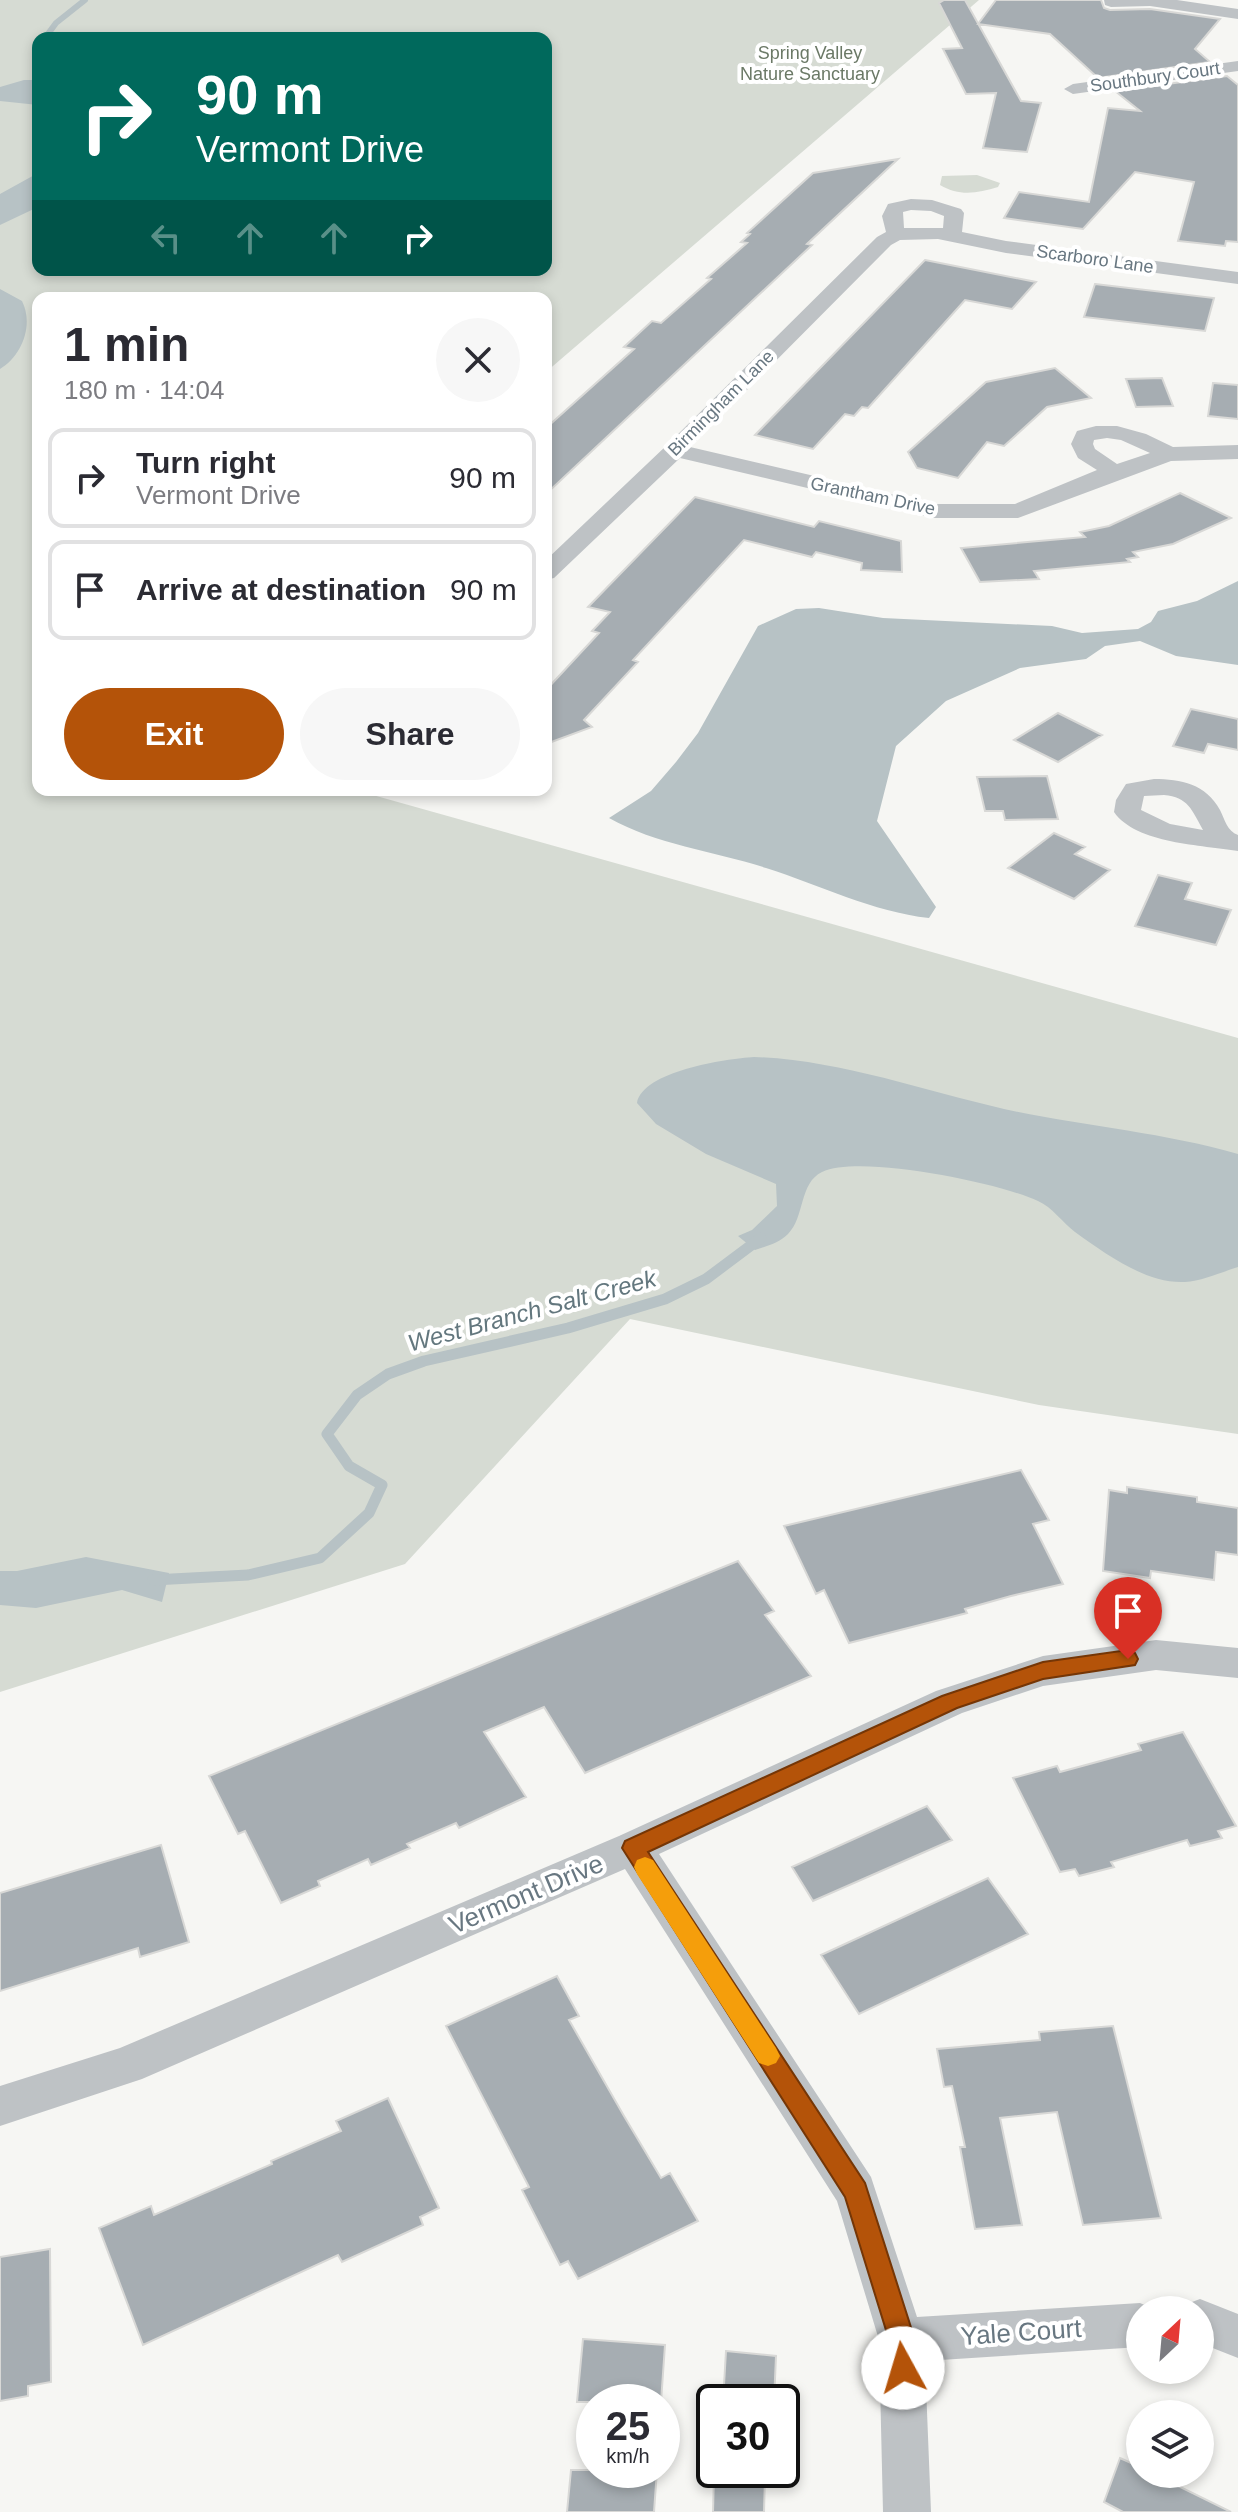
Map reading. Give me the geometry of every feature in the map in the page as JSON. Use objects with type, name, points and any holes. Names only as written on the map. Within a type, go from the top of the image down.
[{"type":"street","points":[[1111,2],[1150,1],[1238,14]]},
{"type":"street","name":"Southbury Court","points":[[1073,89],[1238,66]]},
{"type":"street","name":"Birmingham Lane","points":[[552,567],[675,450],[884,241],[896,234],[892,216],[895,208],[910,203],[935,205],[954,213],[952,236]]},
{"type":"street","points":[[896,234],[938,233],[952,236]]},
{"type":"street","name":"Scarboro Lane","points":[[952,236],[1055,254],[1238,278]]},
{"type":"street","name":"Grantham Drive","points":[[1115,472],[1086,453],[1082,444],[1085,436],[1113,431],[1139,438],[1169,454]]},
{"type":"street","name":"Grantham Drive","points":[[675,450],[934,511],[1018,511],[1169,454],[1238,452]]},
{"type":"street","name":"Vermont Drive","points":[[0,2106],[127,2065],[633,1848],[949,1702],[1043,1671],[1156,1655],[1238,1663]]},
{"type":"street","points":[[633,1848],[856,2192],[902,2340],[907,2512]]},
{"type":"street","name":"Yale Court","points":[[902,2340],[1126,2326]]},
{"type":"street","points":[[1214,2327],[1238,2336]]},
{"type":"green space","name":"Spring Valley Nature Sanctuary","points":[[0,0],[979,0],[552,367],[552,292],[32,292],[32,796],[376,796],[1238,1038],[1238,1434],[1039,1405],[630,1319],[405,1564],[0,1692]]},
{"type":"green space","points":[[977,175],[1000,183],[998,187],[969,193],[940,185],[942,176]]},
{"type":"shaded area","points":[[32,80],[32,104],[0,101],[0,87]]},
{"type":"shaded area","points":[[32,176],[32,210],[0,225],[0,194]]},
{"type":"shaded area","points":[[0,289],[22,301],[27,320],[20,348],[0,369]]},
{"type":"shaded area","points":[[1238,581],[1238,665],[1176,656],[1140,641],[1105,646],[1086,659],[1020,668],[946,701],[896,746],[877,821],[936,907],[929,918],[867,904],[766,868],[646,835],[609,818],[651,791],[676,762],[698,733],[758,626],[796,609],[819,608],[883,618],[1052,626],[1082,633],[1138,629],[1151,622],[1158,611],[1197,601]]},
{"type":"shaded area","points":[[754,1057],[849,1070],[1004,1109],[1180,1140],[1238,1154],[1238,1267],[1185,1282],[1156,1278],[1127,1266],[1100,1249],[1038,1201],[963,1179],[867,1166],[841,1167],[815,1177],[809,1184],[797,1219],[788,1234],[755,1250],[738,1236],[752,1230],[777,1206],[776,1184],[706,1154],[656,1124],[637,1103],[643,1092],[669,1075],[706,1064]]},
{"type":"shaded area","points":[[86,1557],[169,1573],[162,1602],[122,1590],[36,1608],[0,1605],[0,1571],[17,1571]]},
{"type":"building","points":[[944,0],[965,0],[1021,101],[1041,103],[1027,152],[983,148],[996,93],[966,94],[943,49],[962,48],[939,3]]},
{"type":"building","points":[[996,0],[1101,0],[1104,8],[1110,10],[1150,9],[1220,19],[1195,49],[1210,62],[1098,78],[1050,34],[978,24]]},
{"type":"building","points":[[1227,76],[1238,85],[1238,242],[1226,241],[1225,246],[1178,241],[1194,182],[1135,172],[1083,229],[1004,218],[1019,192],[1089,202],[1108,108],[1140,111],[1115,91]]},
{"type":"building","points":[[898,159],[807,244],[812,245],[552,488],[552,423],[634,349],[624,347],[652,321],[661,323],[711,279],[707,278],[747,243],[741,242],[750,234],[747,233],[813,173]]},
{"type":"building","points":[[925,260],[1036,282],[1012,309],[965,300],[868,408],[862,407],[854,416],[845,414],[813,449],[755,435]]},
{"type":"building","points":[[1095,284],[1214,298],[1205,331],[1084,317]]},
{"type":"building","points":[[1055,368],[1091,398],[1047,407],[1004,446],[987,442],[958,478],[917,468],[908,452],[986,382]]},
{"type":"building","points":[[1162,378],[1173,406],[1136,407],[1126,379]]},
{"type":"building","points":[[1213,383],[1238,385],[1238,419],[1208,416]]},
{"type":"building","points":[[1180,493],[1231,518],[1173,544],[1133,552],[1138,557],[1127,559],[1130,562],[1034,571],[1039,579],[980,582],[961,548],[1085,537],[1080,532],[1109,526]]},
{"type":"building","points":[[695,497],[814,527],[819,521],[901,541],[902,572],[861,570],[862,563],[816,552],[812,557],[744,540],[633,660],[638,662],[584,720],[592,727],[552,742],[552,684],[599,633],[592,631],[610,612],[588,607]]},
{"type":"building","points":[[1191,709],[1238,719],[1238,750],[1208,744],[1204,753],[1173,746]]},
{"type":"building","points":[[1058,713],[1102,735],[1058,762],[1014,740]]},
{"type":"building","points":[[1047,776],[1058,819],[1005,820],[1003,811],[985,811],[977,777]]},
{"type":"building","points":[[1054,833],[1085,847],[1075,854],[1110,870],[1074,899],[1008,868]]},
{"type":"building","points":[[1158,875],[1192,883],[1185,899],[1231,910],[1216,945],[1135,926]]},
{"type":"building","points":[[1021,1470],[1049,1520],[1033,1524],[1063,1584],[965,1609],[967,1613],[849,1643],[824,1590],[816,1594],[784,1526]]},
{"type":"building","points":[[1127,1487],[1197,1497],[1197,1502],[1238,1508],[1238,1555],[1216,1552],[1214,1580],[1151,1571],[1150,1578],[1103,1571],[1109,1490],[1127,1493]]},
{"type":"building","points":[[738,1561],[774,1611],[765,1615],[811,1676],[585,1773],[544,1707],[484,1732],[526,1797],[459,1828],[456,1823],[407,1844],[410,1848],[371,1865],[368,1859],[318,1881],[320,1886],[281,1903],[245,1831],[238,1834],[209,1776]]},
{"type":"building","points":[[1183,1732],[1236,1826],[1218,1831],[1222,1838],[1190,1846],[1187,1840],[1111,1862],[1114,1867],[1079,1876],[1075,1869],[1060,1872],[1013,1778],[1057,1766],[1060,1772],[1141,1750],[1138,1744]]},
{"type":"building","points":[[927,1806],[952,1840],[813,1901],[792,1867]]},
{"type":"building","points":[[161,1845],[189,1942],[140,1957],[138,1948],[0,1991],[0,1893]]},
{"type":"building","points":[[988,1878],[1028,1934],[859,2014],[821,1955]]},
{"type":"building","points":[[557,1976],[579,2016],[569,2020],[624,2116],[661,2178],[670,2173],[698,2221],[578,2279],[568,2261],[560,2265],[522,2190],[529,2187],[446,2026]]},
{"type":"building","points":[[1113,2026],[1161,2218],[1083,2225],[1057,2112],[1000,2118],[1022,2225],[975,2229],[960,2147],[965,2147],[952,2086],[944,2087],[937,2049],[1040,2040],[1039,2032]]},
{"type":"building","points":[[388,2098],[439,2208],[420,2217],[423,2225],[342,2262],[338,2255],[143,2345],[99,2228],[151,2206],[154,2215],[272,2164],[271,2161],[341,2131],[336,2121]]},
{"type":"building","points":[[50,2249],[51,2382],[28,2386],[28,2396],[0,2401],[0,2257]]},
{"type":"building","points":[[583,2339],[665,2345],[662,2384],[579,2384]]},
{"type":"building","points":[[726,2351],[776,2356],[775,2384],[724,2384]]},
{"type":"building","points":[[1120,2458],[1126,2461],[1126,2488],[1182,2488],[1231,2512],[1123,2512],[1104,2502]]},
{"type":"building","points":[[571,2470],[576,2470],[576,2488],[656,2488],[654,2512],[567,2512]]},
{"type":"building","points":[[714,2488],[765,2488],[764,2512],[713,2512]]},
{"type":"waterway","name":"West Branch Salt Creek","points":[[49,32],[85,0]]},
{"type":"waterway","name":"West Branch Salt Creek","points":[[153,1580],[248,1575],[320,1558],[369,1513],[382,1485],[349,1466],[327,1434],[357,1395],[388,1374],[424,1361],[568,1328],[665,1299],[706,1279],[761,1238]]},
{"type":"slow traffic","points":[[645,1867],[768,2056]]},
{"type":"route","points":[[903,2368],[902,2340],[856,2192],[633,1848],[949,1702],[1043,1671],[1128,1659]]}]
